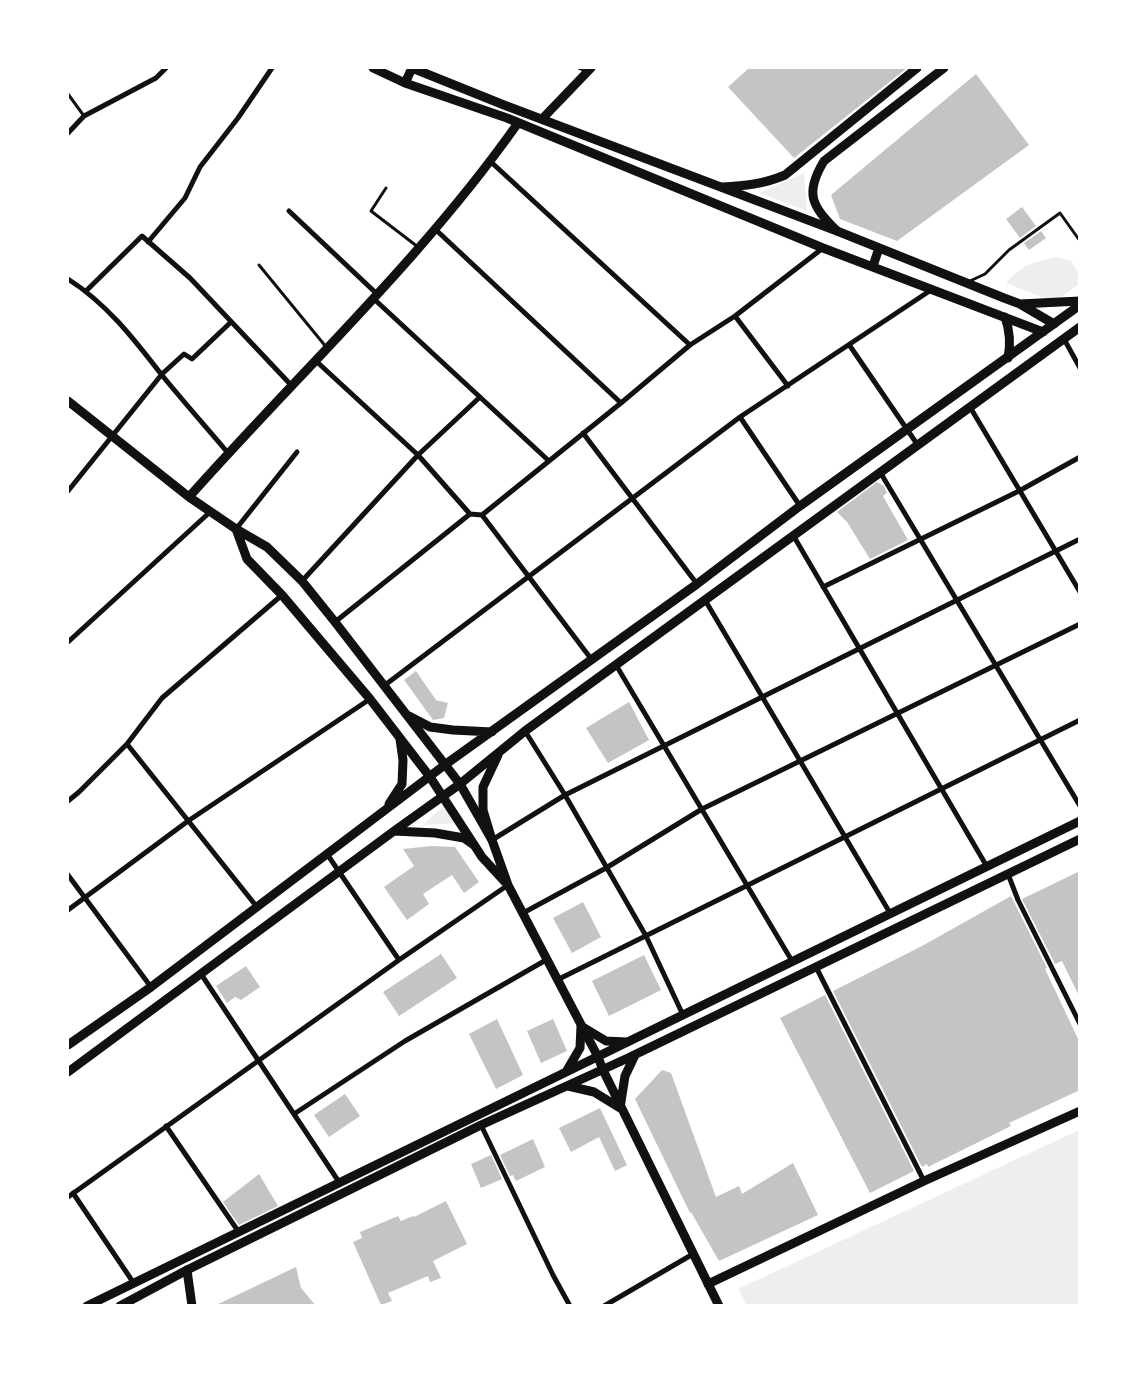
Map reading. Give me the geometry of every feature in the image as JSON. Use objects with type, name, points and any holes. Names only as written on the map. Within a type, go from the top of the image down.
[{"type":"main road","points":[[373,68],[405,83],[518,123],[823,248],[1064,339]]},
{"type":"main road","points":[[405,83],[412,68],[504,105],[837,231],[1020,304],[1054,324],[1064,339]]},
{"type":"main road","points":[[722,187],[749,186],[771,181],[785,175],[917,68]]},
{"type":"main road","points":[[837,231],[819,213],[813,193],[814,180],[824,161],[944,68]]},
{"type":"main road","points":[[542,118],[585,69]]},
{"type":"main road","points":[[860,114],[869,126]]},
{"type":"main road","points":[[190,497],[228,453],[376,297],[491,162],[518,123]]},
{"type":"main road","points":[[873,266],[879,248]]},
{"type":"main road","points":[[1020,304],[1080,301]]},
{"type":"main road","points":[[68,1045],[151,987],[446,764],[1080,305]]},
{"type":"main road","points":[[1005,317],[1011,345],[1008,358]]},
{"type":"main road","points":[[68,1072],[460,784],[525,731],[1080,327]]},
{"type":"main road","points":[[68,401],[210,512],[267,547],[302,581],[446,764],[460,784],[492,840]]},
{"type":"main road","points":[[236,528],[248,559],[282,595],[370,699],[430,777],[482,857],[508,885]]},
{"type":"main road","points":[[409,716],[430,726],[453,730],[492,732]]},
{"type":"main road","points":[[385,810],[402,784],[403,760],[400,739]]},
{"type":"main road","points":[[501,750],[482,787],[483,810],[508,885],[598,1057],[620,1108],[718,1306]]},
{"type":"main road","points":[[87,1306],[629,1042],[959,878],[1080,821]]},
{"type":"main road","points":[[394,831],[435,833],[464,838],[474,845]]},
{"type":"main road","points":[[120,1306],[187,1270],[481,1125],[636,1055],[1080,839]]},
{"type":"main road","points":[[959,878],[966,893]]},
{"type":"main road","points":[[581,1026],[606,1041],[629,1042]]},
{"type":"main road","points":[[565,1073],[580,1048],[581,1026]]},
{"type":"main road","points":[[620,1108],[625,1076],[636,1055]]},
{"type":"main road","points":[[568,1086],[594,1092],[620,1108]]},
{"type":"main road","points":[[708,1284],[1080,1111]]},
{"type":"main road","points":[[187,1270],[192,1306]]},
{"type":"street","points":[[68,133],[84,116],[156,78],[166,68]]},
{"type":"street","points":[[148,242],[185,198],[200,167],[238,118],[272,68]]},
{"type":"street","points":[[491,162],[690,345]]},
{"type":"street","points":[[289,210],[376,297],[549,461]]},
{"type":"street","points":[[434,229],[621,403]]},
{"type":"street","points":[[86,291],[142,236],[190,278],[292,386]]},
{"type":"street","points":[[335,622],[470,514],[482,515],[690,345],[735,316],[823,248]]},
{"type":"street","points":[[68,279],[86,291],[132,335],[228,453]]},
{"type":"street","points":[[385,685],[740,417],[850,346],[933,289]]},
{"type":"street","points":[[735,316],[788,386]]},
{"type":"street","points":[[68,491],[162,374],[184,354],[192,359],[231,322]]},
{"type":"street","points":[[1064,339],[1080,368]]},
{"type":"street","points":[[850,346],[917,444]]},
{"type":"street","points":[[316,361],[418,455],[470,514]]},
{"type":"street","points":[[302,581],[418,455],[480,397]]},
{"type":"street","points":[[970,406],[1080,592]]},
{"type":"street","points":[[740,417],[800,506]]},
{"type":"street","points":[[583,434],[697,584]]},
{"type":"street","points":[[236,528],[297,452]]},
{"type":"street","points":[[823,587],[1019,491],[1080,457]]},
{"type":"street","points":[[880,472],[1080,806]]},
{"type":"street","points":[[68,642],[210,512]]},
{"type":"street","points":[[482,515],[592,660]]},
{"type":"street","points":[[793,535],[986,865]]},
{"type":"street","points":[[492,840],[565,795],[1080,539]]},
{"type":"street","points":[[68,801],[127,744],[162,698],[282,595]]},
{"type":"street","points":[[705,600],[890,913]]},
{"type":"street","points":[[523,913],[606,868],[702,809],[1080,624]]},
{"type":"street","points":[[616,665],[792,961]]},
{"type":"street","points":[[68,910],[188,821],[370,699]]},
{"type":"street","points":[[557,980],[1080,720]]},
{"type":"street","points":[[525,731],[565,795],[646,936],[683,1015]]},
{"type":"street","points":[[127,744],[257,908]]},
{"type":"street","points":[[326,854],[340,871],[399,960]]},
{"type":"street","points":[[1008,873],[1018,900],[1080,1024]]},
{"type":"street","points":[[68,875],[151,987]]},
{"type":"street","points":[[68,1197],[399,960],[508,885]]},
{"type":"street","points":[[294,1114],[405,1041],[546,960]]},
{"type":"street","points":[[816,967],[924,1182]]},
{"type":"street","points":[[201,974],[339,1182]]},
{"type":"street","points":[[481,1125],[553,1276],[570,1306]]},
{"type":"street","points":[[166,1126],[238,1231]]},
{"type":"street","points":[[73,1192],[133,1282]]},
{"type":"street","points":[[604,1306],[692,1254]]},
{"type":"lane","points":[[68,94],[84,116]]},
{"type":"lane","points":[[386,188],[371,210],[419,247]]},
{"type":"lane","points":[[967,283],[985,274],[1009,250],[1060,213],[1080,240]]},
{"type":"lane","points":[[259,266],[328,349]]},
{"type":"shaded area","points":[[804,173],[807,211],[759,193]]},
{"type":"shaded area","points":[[1056,257],[1071,261],[1079,274],[1079,284],[1055,302],[1006,283],[1028,265]]},
{"type":"shaded area","points":[[447,803],[459,823],[422,825]]},
{"type":"shaded area","points":[[1079,1130],[1079,1305],[747,1306],[738,1289]]},
{"type":"building","points":[[749,68],[907,68],[794,158],[728,87]]},
{"type":"building","points":[[976,74],[1029,145],[897,241],[840,219],[831,195]]},
{"type":"building","points":[[1022,207],[1036,226],[1020,238],[1006,219]]},
{"type":"building","points":[[1041,231],[1046,238],[1029,250],[1024,243]]},
{"type":"building","points":[[877,482],[884,486],[887,493],[883,496],[908,540],[870,559],[847,522],[837,512]]},
{"type":"building","points":[[416,671],[436,700],[448,703],[444,718],[433,720],[404,680]]},
{"type":"building","points":[[629,702],[649,740],[608,763],[586,728]]},
{"type":"building","points":[[431,846],[455,847],[479,882],[464,893],[452,875],[423,894],[429,904],[407,920],[384,887],[414,866],[403,849]]},
{"type":"building","points":[[1080,871],[1080,998],[1062,961],[1055,964],[1022,899]]},
{"type":"building","points":[[1011,896],[1047,968],[1045,969],[1080,1043],[1080,1090],[1009,1123],[1011,1126],[928,1167],[927,1164],[922,1167],[833,991],[922,946]]},
{"type":"building","points":[[583,902],[601,937],[572,953],[553,918]]},
{"type":"building","points":[[441,954],[457,978],[399,1016],[383,992]]},
{"type":"building","points":[[644,955],[661,990],[609,1016],[592,981]]},
{"type":"building","points":[[246,966],[260,987],[241,1000],[235,997],[227,1003],[216,986]]},
{"type":"building","points":[[825,995],[914,1171],[870,1193],[780,1018]]},
{"type":"building","points":[[497,1019],[523,1075],[496,1089],[469,1034]]},
{"type":"building","points":[[553,1019],[567,1051],[541,1063],[527,1031]]},
{"type":"building","points":[[662,1070],[671,1073],[716,1197],[739,1186],[742,1194],[793,1163],[818,1215],[719,1261],[690,1213],[635,1099]]},
{"type":"building","points":[[345,1094],[360,1116],[329,1137],[314,1115]]},
{"type":"building","points":[[600,1108],[627,1165],[615,1171],[599,1137],[571,1152],[559,1128]]},
{"type":"building","points":[[533,1139],[545,1167],[516,1181],[513,1175],[510,1176],[500,1155]]},
{"type":"building","points":[[491,1155],[502,1179],[481,1188],[471,1164]]},
{"type":"building","points":[[259,1174],[278,1206],[239,1225],[223,1202]]},
{"type":"building","points":[[446,1201],[467,1244],[433,1261],[441,1278],[430,1282],[428,1276],[388,1293],[392,1301],[381,1305],[353,1242],[362,1238],[360,1232],[398,1216],[401,1221],[414,1217]]},
{"type":"building","points":[[296,1267],[301,1288],[316,1306],[214,1306]]}]
